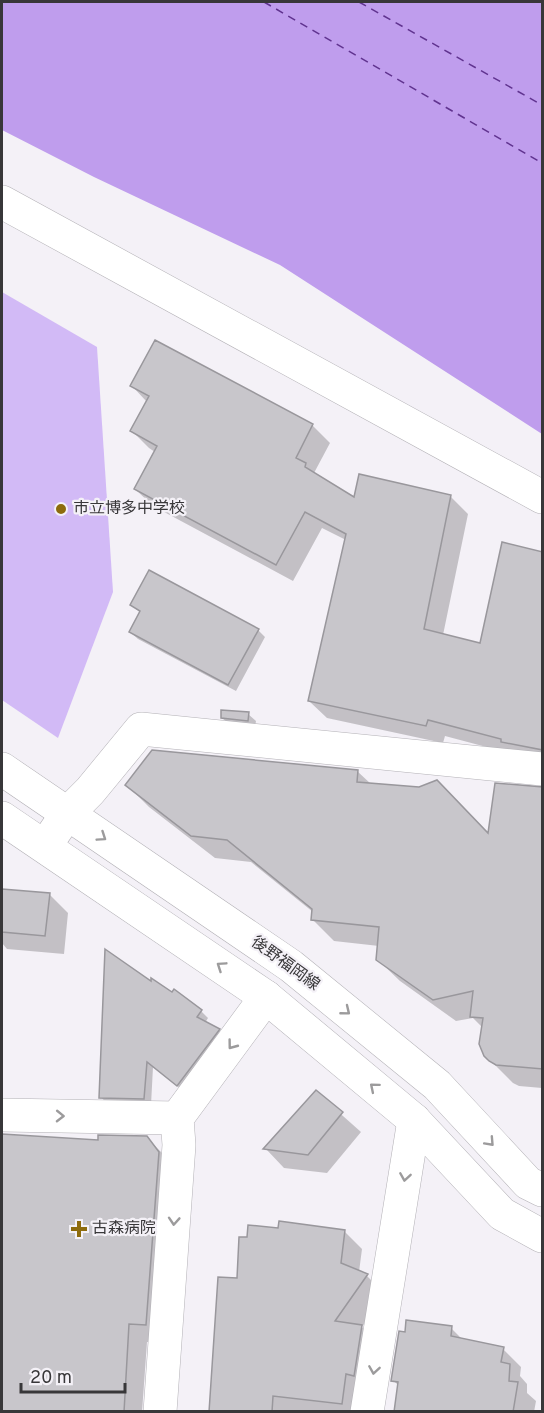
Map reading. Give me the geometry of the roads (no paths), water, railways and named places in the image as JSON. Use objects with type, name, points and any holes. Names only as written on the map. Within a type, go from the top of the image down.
[{"type":"street","points":[[2,202],[543,497]]},
{"type":"street","points":[[45,846],[67,814],[90,791],[141,729],[543,769]]},
{"type":"street","name":"後野福岡線","points":[[2,769],[291,966],[437,1085],[528,1183],[543,1190]]},
{"type":"street","points":[[2,818],[266,997],[414,1120],[502,1214],[543,1236]]},
{"type":"street","points":[[160,1412],[179,1145],[177,1118],[266,997]]},
{"type":"street","points":[[2,1115],[177,1118]]},
{"type":"street","points":[[368,1412],[414,1120]]},
{"type":"place","name":"市立博多中学校","points":[[61,509]]},
{"type":"place","name":"古森病院","points":[[79,1229]]}]
